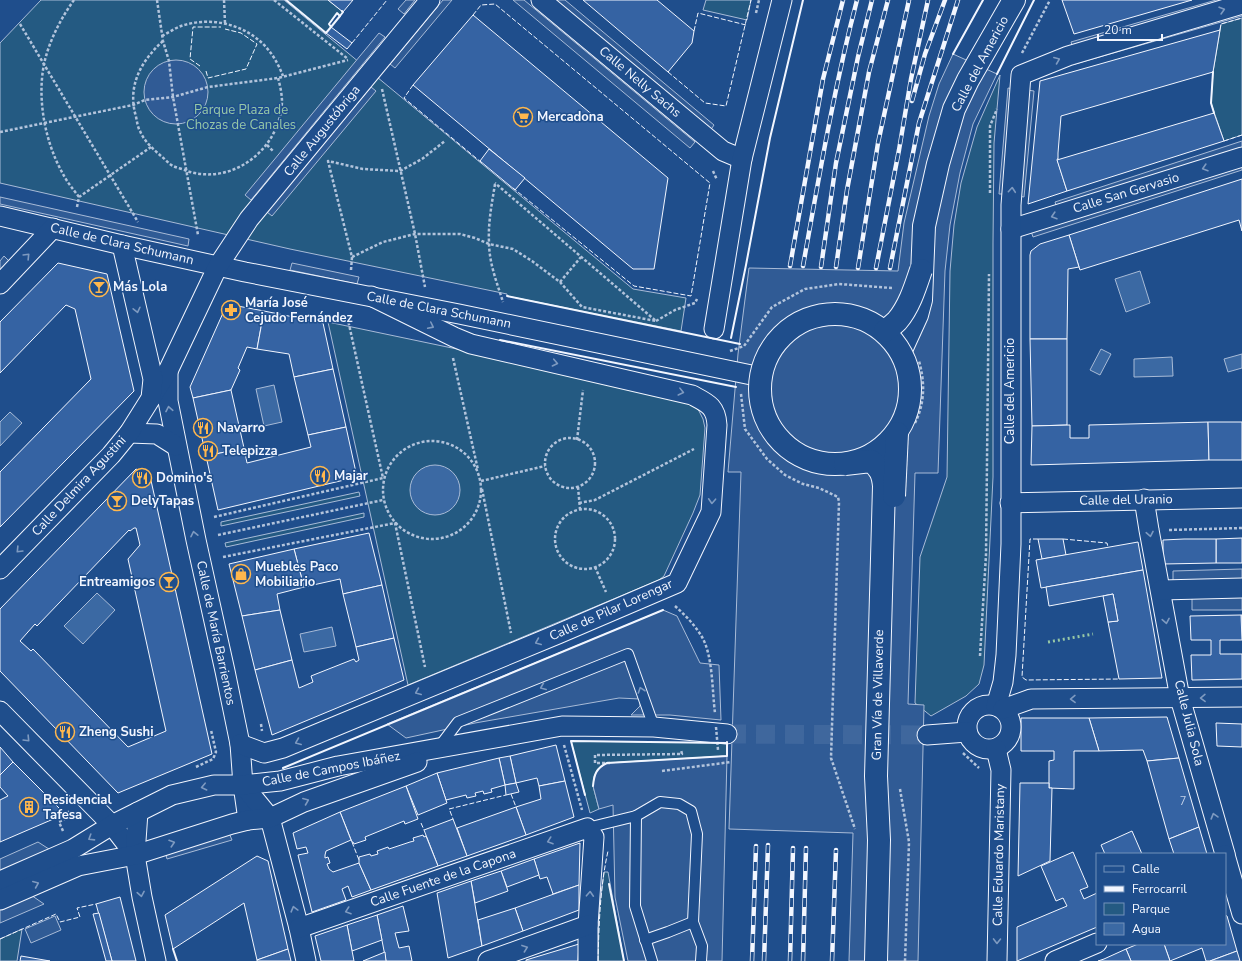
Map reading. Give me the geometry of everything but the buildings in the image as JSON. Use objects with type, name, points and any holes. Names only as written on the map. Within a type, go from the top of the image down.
[{"type":"street","name":"Calle Augustóbriga","points":[[218,266],[249,220],[430,0]]},
{"type":"street","name":"Calle Nelly Sachs","points":[[541,0],[723,151],[742,159]]},
{"type":"street","points":[[714,329],[742,159],[782,0]]},
{"type":"street","name":"Calle del Americio","points":[[909,353],[921,296],[924,226],[938,164],[954,109],[977,64],[1014,0]]},
{"type":"street","points":[[1021,75],[1068,56],[1242,4]]},
{"type":"street","name":"Calle del Americio","points":[[1000,708],[1006,655],[1011,544],[1011,205],[1021,75]]},
{"type":"street","name":"Calle San Gervasio","points":[[1011,229],[1242,157]]},
{"type":"street","name":"Calle de Clara Schumann","points":[[0,216],[218,266],[495,321],[761,377]]},
{"type":"street","points":[[0,284],[53,228]]},
{"type":"street","name":"Calle de María Barrientos","points":[[122,245],[157,383],[168,401],[176,446],[240,744],[243,785],[248,820]]},
{"type":"street","name":"Calle Delmira Agustini","points":[[0,569],[111,455],[129,433],[218,266]]},
{"type":"street","name":"Calle del Americio","points":[[885,331],[896,322],[904,310],[913,295],[922,270]]},
{"type":"street","name":"Calle de Pilar Lorengar","points":[[240,744],[264,753],[283,748],[677,583],[711,512],[717,425],[716,413],[706,402],[692,395],[471,344],[371,296]]},
{"type":"street","points":[[830,313],[847,314],[864,318],[885,331],[909,353],[911,389],[905,420],[905,430],[874,454],[845,464],[822,463],[799,455],[781,441],[768,422],[760,400],[761,377],[765,361],[773,346],[784,333],[798,323],[814,316],[830,313]]},
{"type":"street","name":"Gran Vía de Villaverde","points":[[887,961],[890,843],[887,772],[892,527],[905,430]]},
{"type":"street","points":[[129,433],[157,434],[176,446]]},
{"type":"street","name":"Gran Vía de Villaverde","points":[[845,464],[871,461],[879,467],[883,475],[884,486],[876,776],[879,840],[876,961]]},
{"type":"street","name":"Calle del Uranio","points":[[1010,503],[1242,498]]},
{"type":"street","name":"Calle Julia Sola","points":[[1144,499],[1180,698],[1225,853]]},
{"type":"street","points":[[1161,590],[1242,588]]},
{"type":"street","points":[[1000,708],[1010,719],[1012,731],[1006,742],[996,749],[984,749],[972,743],[967,732],[969,717],[981,706],[1000,708],[1031,700],[1242,697]]},
{"type":"street","points":[[0,711],[112,825],[135,855]]},
{"type":"street","name":"Calle de Campos Ibáñez","points":[[243,785],[280,781],[338,766],[562,726],[654,727],[727,734]]},
{"type":"street","points":[[927,735],[967,732]]},
{"type":"street","name":"Calle de Campos Ibáñez","points":[[270,818],[304,802],[419,762],[437,749]]},
{"type":"street","name":"Calle Eduardo Maristany","points":[[996,749],[1001,770],[997,961]]},
{"type":"street","points":[[0,881],[73,849],[112,825],[172,794],[214,785],[243,785]]},
{"type":"street","name":"Calle de Campos Ibáñez","points":[[243,785],[270,818],[299,928],[306,961]]},
{"type":"street","points":[[138,812],[135,855],[142,897],[156,961]]},
{"type":"street","points":[[0,900],[78,866],[135,855],[248,820],[270,818]]},
{"type":"street","points":[[585,822],[594,837],[588,925],[588,961]]},
{"type":"street","name":"Calle Fuente de la Capona","points":[[299,928],[585,822]]},
{"type":"street","name":"Calle Julia Sola","points":[[1226,862],[1229,885],[1242,914]]},
{"type":"street","points":[[488,961],[588,925]]},
{"type":"street","points":[[1055,961],[1096,943]]},
{"type":"lane","points":[[437,749],[458,722],[628,654],[654,727]]},
{"type":"lane","points":[[585,822],[636,816],[660,802],[679,804],[691,811],[697,834],[693,922],[702,946],[701,961]]},
{"type":"lane","points":[[636,816],[635,906],[652,961]]},
{"type":"lane","points":[[645,940],[693,922]]},
{"type":"path","points":[[74,0],[57,28],[44,64],[42,104],[44,123],[52,150],[63,174],[78,197],[77,207]]},
{"type":"path","points":[[157,0],[162,36],[169,60],[173,98],[198,235]]},
{"type":"path","points":[[224,0],[225,24]]},
{"type":"path","points":[[0,132],[133,105],[144,100],[173,98],[208,87],[278,78],[348,60],[274,0]]},
{"type":"path","points":[[1021,75],[1022,53],[1050,0]]},
{"type":"path","points":[[162,36],[180,26],[203,21],[225,24],[242,29],[256,37],[267,48],[276,61],[283,76]]},
{"type":"path","points":[[20,24],[138,222]]},
{"type":"path","points":[[163,41],[152,51],[140,70],[137,77],[133,105],[140,131],[150,147],[173,166],[196,174],[216,174],[236,169],[253,160],[267,145],[278,124],[282,101],[278,78]]},
{"type":"path","points":[[375,67],[384,94],[426,287]]},
{"type":"path","points":[[351,270],[352,257],[328,161],[363,169],[400,171],[422,159],[445,141]]},
{"type":"path","points":[[267,145],[273,151]]},
{"type":"path","points":[[78,197],[150,147]]},
{"type":"path","points":[[504,304],[492,268],[489,244],[489,218],[495,183],[656,321]]},
{"type":"path","points":[[352,257],[383,242],[415,234],[460,234],[489,244],[513,249],[560,282],[582,307],[656,321],[675,310],[695,303],[697,297]]},
{"type":"path","points":[[560,282],[581,257]]},
{"type":"path","points":[[730,351],[744,346],[772,307],[805,289],[839,284],[899,288]]},
{"type":"path","points":[[214,517],[383,478],[348,320]]},
{"type":"path","points":[[905,430],[919,414],[924,382],[909,353]]},
{"type":"path","points":[[453,357],[481,481],[512,637]]},
{"type":"path","points":[[577,440],[584,385]]},
{"type":"path","points":[[741,393],[744,429],[767,460],[785,475],[803,484],[819,488],[838,497],[831,758],[856,835]]},
{"type":"path","points":[[569,438],[577,440],[590,448],[595,463],[594,470],[590,478],[578,487],[570,488],[556,485],[547,474],[545,466],[547,454],[554,444],[561,440],[569,438]]},
{"type":"path","points":[[438,440],[453,445],[466,454],[475,466],[481,481],[481,497],[476,512],[466,525],[453,534],[438,539],[422,538],[407,533],[395,522],[388,512],[383,500],[382,485],[386,469],[395,456],[407,446],[422,441],[438,440]]},
{"type":"path","points":[[579,503],[595,500],[700,446]]},
{"type":"path","points":[[481,481],[545,466]]},
{"type":"path","points":[[578,487],[580,509]]},
{"type":"path","points":[[218,535],[383,500]]},
{"type":"path","points":[[580,509],[590,509],[600,512],[607,518],[613,527],[615,536],[614,546],[610,555],[604,562],[595,567],[575,567],[560,555],[556,546],[555,536],[563,518],[580,509]]},
{"type":"path","points":[[223,557],[395,522]]},
{"type":"path","points":[[395,522],[427,673]]},
{"type":"path","points":[[1149,530],[1242,528]]},
{"type":"path","points":[[595,567],[608,598]]},
{"type":"path","points":[[659,591],[690,620],[702,638],[709,658],[718,750]]},
{"type":"path","points":[[563,743],[585,822]]},
{"type":"path","points":[[610,763],[595,763],[595,755],[682,754],[681,746]]},
{"type":"path","points":[[662,771],[731,762]]},
{"type":"path","points":[[900,786],[909,842],[906,961]]},
{"type":"path","points":[[66,808],[70,816],[59,822],[66,837]]},
{"type":"green space","name":"Parque Plaza de Chozas de Canales","points":[[41,0],[284,0],[633,289],[686,298],[681,331],[507,296],[507,294],[290,249],[0,183],[0,43]]},
{"type":"green space","points":[[286,0],[328,0],[343,12],[340,16],[337,14],[329,24],[331,27],[326,33]]},
{"type":"green space","points":[[706,0],[751,0],[747,20],[703,10]]},
{"type":"green space","points":[[1242,18],[1242,135],[1224,141],[1211,103],[1213,72],[1221,24]]},
{"type":"green space","points":[[1000,75],[994,143],[993,477],[984,665],[979,684],[966,696],[931,716],[915,703],[920,557],[947,477],[950,271],[954,225],[961,183],[977,127]]},
{"type":"green space","points":[[328,322],[638,387],[691,403],[699,411],[705,428],[700,495],[664,576],[659,580],[408,685]]},
{"type":"green space","points":[[359,492],[360,496],[221,526],[221,522]]},
{"type":"green space","points":[[364,513],[364,517],[226,547],[225,543]]},
{"type":"green space","points":[[571,741],[727,743],[727,756],[607,763],[603,765],[593,786],[599,809],[590,813]]},
{"type":"green space","points":[[604,872],[608,872],[624,961],[598,961],[599,912]]},
{"type":"green space","points":[[22,929],[17,961],[0,961],[0,939]]},
{"type":"shaded area","points":[[406,0],[415,0],[404,14],[398,9]]},
{"type":"shaded area","points":[[443,0],[452,0],[395,68],[390,64]]},
{"type":"shaded area","points":[[513,0],[524,0],[695,142],[690,148]]},
{"type":"shaded area","points":[[554,0],[565,0],[714,125],[710,131]]},
{"type":"shaded area","points":[[1216,0],[1239,0],[1073,48],[1071,42]]},
{"type":"shaded area","points":[[1242,9],[1242,16],[1075,64],[1073,58]]},
{"type":"shaded area","points":[[379,33],[385,37],[251,200],[245,195]]},
{"type":"shaded area","points":[[953,54],[997,74],[973,124],[960,173],[950,225],[945,271],[938,473],[915,473],[908,704],[924,705],[918,961],[849,961],[853,833],[729,829],[741,472],[728,472],[738,354],[749,268],[898,271],[904,223],[929,116],[939,84]]},
{"type":"shaded area","points":[[170,60],[182,60],[199,69],[206,80],[208,92],[206,104],[199,115],[182,124],[170,124],[158,119],[149,110],[144,98],[144,86],[149,74],[158,65]]},
{"type":"shaded area","points":[[371,87],[376,91],[272,216],[267,212]]},
{"type":"shaded area","points":[[1008,88],[1014,89],[1005,194],[999,194]]},
{"type":"shaded area","points":[[1027,90],[1034,91],[1024,197],[1018,196]]},
{"type":"shaded area","points":[[1242,141],[1242,148],[1057,208],[1055,202]]},
{"type":"shaded area","points":[[1242,163],[1242,170],[1033,237],[1031,231]]},
{"type":"shaded area","points":[[0,197],[189,239],[188,246],[0,204]]},
{"type":"shaded area","points":[[4,256],[9,261],[0,271],[0,261]]},
{"type":"shaded area","points":[[292,263],[359,277],[357,284],[290,270]]},
{"type":"shaded area","points":[[1242,569],[1242,610],[1192,610],[1192,583],[1173,583],[1173,571]]},
{"type":"shaded area","points":[[663,610],[677,616],[700,663],[719,665],[721,720],[670,715],[631,715],[640,706],[640,699],[619,698],[475,723],[406,738],[387,724]]},
{"type":"shaded area","points":[[727,756],[722,961],[628,961],[615,897],[613,805],[599,809],[593,786],[594,776],[598,769],[607,763]]},
{"type":"shaded area","points":[[229,833],[232,840],[167,859],[165,851]]},
{"type":"shaded area","points":[[38,842],[52,851],[0,874],[0,859]]},
{"type":"shaded area","points":[[28,893],[44,904],[0,923],[0,906]]},
{"type":"shaded area","points":[[55,916],[61,930],[31,943],[25,929]]},
{"type":"water","points":[[1140,271],[1150,303],[1126,312],[1115,279]]},
{"type":"water","points":[[1101,349],[1111,354],[1100,375],[1090,370]]},
{"type":"water","points":[[1242,354],[1242,368],[1228,372],[1224,359]]},
{"type":"water","points":[[1172,357],[1173,376],[1134,377],[1134,359]]},
{"type":"water","points":[[274,385],[282,422],[264,426],[256,389]]},
{"type":"water","points":[[10,412],[22,423],[0,446],[0,422]]},
{"type":"water","points":[[435,465],[444,467],[453,472],[458,481],[460,490],[458,499],[453,508],[444,513],[435,515],[426,513],[417,508],[412,499],[410,490],[412,481],[417,472],[426,467]]},
{"type":"water","points":[[97,593],[115,610],[83,644],[64,626]]},
{"type":"water","points":[[332,627],[336,646],[304,652],[300,634]]},
{"type":"tunnel","points":[[727,734],[927,735]]},
{"type":"railway","points":[[790,266],[823,79],[843,0]]},
{"type":"railway","points":[[803,266],[834,99],[857,0]]},
{"type":"railway","points":[[821,267],[836,163],[858,57],[872,0]]},
{"type":"railway","points":[[836,267],[847,190],[869,72],[888,0]]},
{"type":"railway","points":[[858,268],[878,143],[909,0]]},
{"type":"railway","points":[[876,268],[911,79],[928,0]]},
{"type":"railway","points":[[912,101],[925,54],[945,0]]},
{"type":"railway","points":[[890,268],[919,123],[958,0]]},
{"type":"railway","points":[[764,961],[768,845]]},
{"type":"railway","points":[[752,961],[756,846]]},
{"type":"railway","points":[[790,961],[793,848]]},
{"type":"railway","points":[[803,961],[806,848]]},
{"type":"railway","points":[[832,961],[836,850]]},
{"type":"hedge","points":[[1048,642],[1093,634]]},
{"type":"fence","points":[[352,43],[387,0]]},
{"type":"fence","points":[[668,72],[705,103],[726,106],[751,0]]},
{"type":"fence","points":[[473,15],[481,5],[495,4],[710,183],[691,296],[634,286],[513,188]]},
{"type":"fence","points":[[694,31],[698,13],[746,25]]},
{"type":"fence","points":[[1220,30],[1221,24],[1242,18]]},
{"type":"fence","points":[[200,66],[190,59],[193,27],[221,27]]},
{"type":"fence","points":[[206,71],[208,78],[246,69],[257,44],[241,33],[225,29]]},
{"type":"fence","points":[[413,85],[404,98],[482,163]]},
{"type":"fence","points":[[1224,141],[1242,135]]},
{"type":"fence","points":[[1038,539],[1030,539],[1022,677],[1026,680],[1119,679]]},
{"type":"fence","points":[[1063,539],[1107,543],[1108,547]]},
{"type":"fence","points":[[511,794],[516,807]]},
{"type":"fence","points":[[449,809],[506,795]]},
{"type":"fence","points":[[450,811],[453,819]]},
{"type":"fence","points":[[421,823],[424,830]]},
{"type":"fence","points":[[352,842],[359,860]]},
{"type":"fence","points":[[598,961],[599,919],[608,851]]},
{"type":"fence","points":[[0,939],[56,914],[60,922],[80,917],[77,908],[96,904]]},
{"type":"wall","points":[[286,0],[326,33],[331,27],[329,24],[337,13],[340,16],[343,12],[342,11]]},
{"type":"wall","points":[[731,338],[770,138],[803,0]]},
{"type":"wall","points":[[953,54],[983,0]]},
{"type":"wall","points":[[997,74],[1034,0]]},
{"type":"wall","points":[[331,27],[340,16]]},
{"type":"wall","points":[[1213,72],[1211,103],[1214,113]]},
{"type":"wall","points":[[507,296],[740,344]]},
{"type":"wall","points":[[500,340],[736,387]]},
{"type":"wall","points":[[283,768],[663,610]]},
{"type":"wall","points":[[585,795],[571,741],[727,743]]},
{"type":"wall","points":[[593,786],[596,772],[600,767],[607,763],[727,756],[727,742]]},
{"type":"wall","points":[[609,884],[624,961]]},
{"type":"wall","points":[[173,949],[177,961]]},
{"type":"place","name":"Mercadona","points":[[523,117]]},
{"type":"place","name":"Más Lola","points":[[99,287]]},
{"type":"place","name":"María José Cejudo Fernández","points":[[231,310]]},
{"type":"place","name":"Navarro","points":[[203,428]]},
{"type":"place","name":"Telepizza","points":[[208,451]]},
{"type":"place","name":"Majar","points":[[320,476]]},
{"type":"place","name":"Domino's","points":[[142,478]]},
{"type":"place","name":"DelyTapas","points":[[117,501]]},
{"type":"place","name":"Muebles Paco Mobiliario","points":[[241,574]]},
{"type":"place","name":"Entreamigos","points":[[169,582]]},
{"type":"place","name":"Zheng Sushi","points":[[65,732]]},
{"type":"place","name":"Residencial Tafesa","points":[[29,807]]}]
